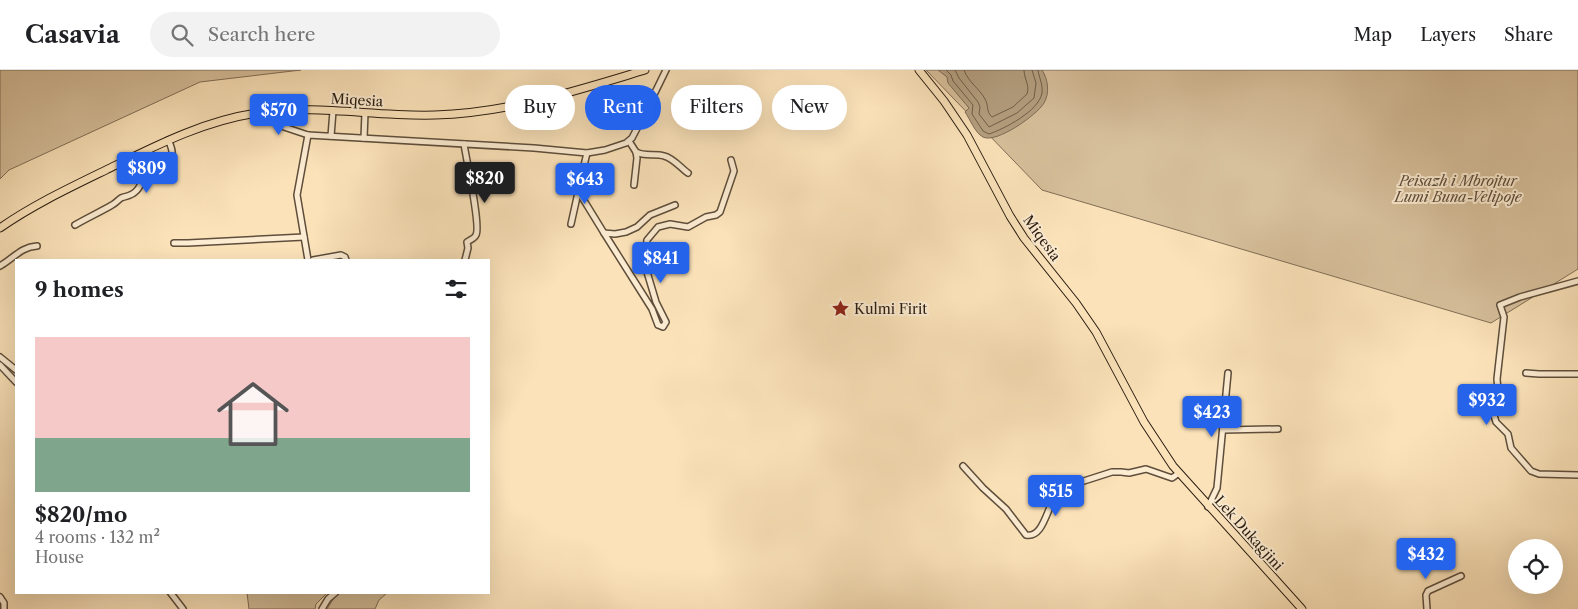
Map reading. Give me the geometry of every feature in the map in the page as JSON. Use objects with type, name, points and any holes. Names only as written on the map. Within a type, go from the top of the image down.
[{"type":"main road","name":"Miqesia","points":[[0,228],[50,198],[168,140],[220,121],[273,111],[434,115],[485,112],[551,98],[644,70]]},
{"type":"main road","name":"Miqesia","points":[[919,70],[944,101],[967,136],[1024,238],[1076,303],[1096,332],[1144,422]]},
{"type":"main road","name":"Lek Dukagjini","points":[[1144,422],[1179,473],[1302,609]]},
{"type":"street","points":[[273,111],[279,125],[308,135],[587,153],[605,150],[629,141],[666,70]]},
{"type":"street","points":[[331,136],[333,112]]},
{"type":"street","points":[[364,138],[365,113]]},
{"type":"street","points":[[308,135],[298,196],[308,259]]},
{"type":"street","points":[[75,225],[122,198],[134,194],[150,171],[163,168],[168,164],[173,156],[173,149],[168,140]]},
{"type":"street","points":[[629,141],[636,152],[637,158],[634,185]]},
{"type":"street","points":[[464,144],[477,216],[477,234],[467,242],[468,248],[465,259]]},
{"type":"street","points":[[636,152],[644,155],[664,155],[688,173]]},
{"type":"street","points":[[571,224],[587,153]]},
{"type":"street","points":[[580,182],[582,199],[652,309],[658,325],[663,327],[666,322],[656,302],[644,257],[647,240],[658,227],[670,224],[688,227],[706,217],[716,216],[720,212],[734,171],[731,160]]},
{"type":"street","points":[[604,233],[626,232],[636,227],[650,215],[675,205]]},
{"type":"street","points":[[174,242],[188,243],[304,237]]},
{"type":"street","points":[[0,266],[25,248],[37,246]]},
{"type":"street","points":[[319,259],[341,255],[346,259]]},
{"type":"street","points":[[1578,281],[1520,297],[1500,306],[1504,317],[1497,379],[1498,390],[1493,412],[1496,422],[1508,434],[1511,448],[1531,471],[1539,474],[1578,475]]},
{"type":"street","points":[[0,357],[15,369]]},
{"type":"street","points":[[0,365],[15,381]]},
{"type":"street","points":[[1208,506],[1217,488],[1228,373]]},
{"type":"street","points":[[1526,373],[1578,374]]},
{"type":"street","points":[[1223,430],[1278,429]]},
{"type":"street","points":[[963,466],[1006,509],[1026,534],[1030,536],[1040,529],[1057,491],[1068,485],[1112,472],[1129,473],[1146,469],[1172,478],[1179,473]]},
{"type":"street","points":[[1427,609],[1426,595],[1428,591],[1461,576]]},
{"type":"street","points":[[172,594],[183,609]]},
{"type":"street","points":[[322,609],[334,594]]},
{"type":"street","points":[[0,597],[4,603],[4,609]]},
{"type":"green space","points":[[0,70],[301,70],[200,82],[9,170],[0,179]]},
{"type":"green space","name":"Peisazh i Mbrojtur Lumi Buna-Velipoje","points":[[926,70],[1578,70],[1578,269],[1491,323],[1042,190]]},
{"type":"green space","points":[[247,594],[326,594],[316,604],[315,609],[249,609]]},
{"type":"green space","points":[[338,594],[386,594],[379,600],[375,609],[327,609]]},
{"type":"water","points":[[938,70],[1042,70],[1046,78],[1048,91],[1044,103],[1025,121],[997,136],[983,137],[975,129],[965,112],[969,108],[948,83],[947,77]]},
{"type":"place","name":"Kulmi Firit","points":[[840,309]]}]
